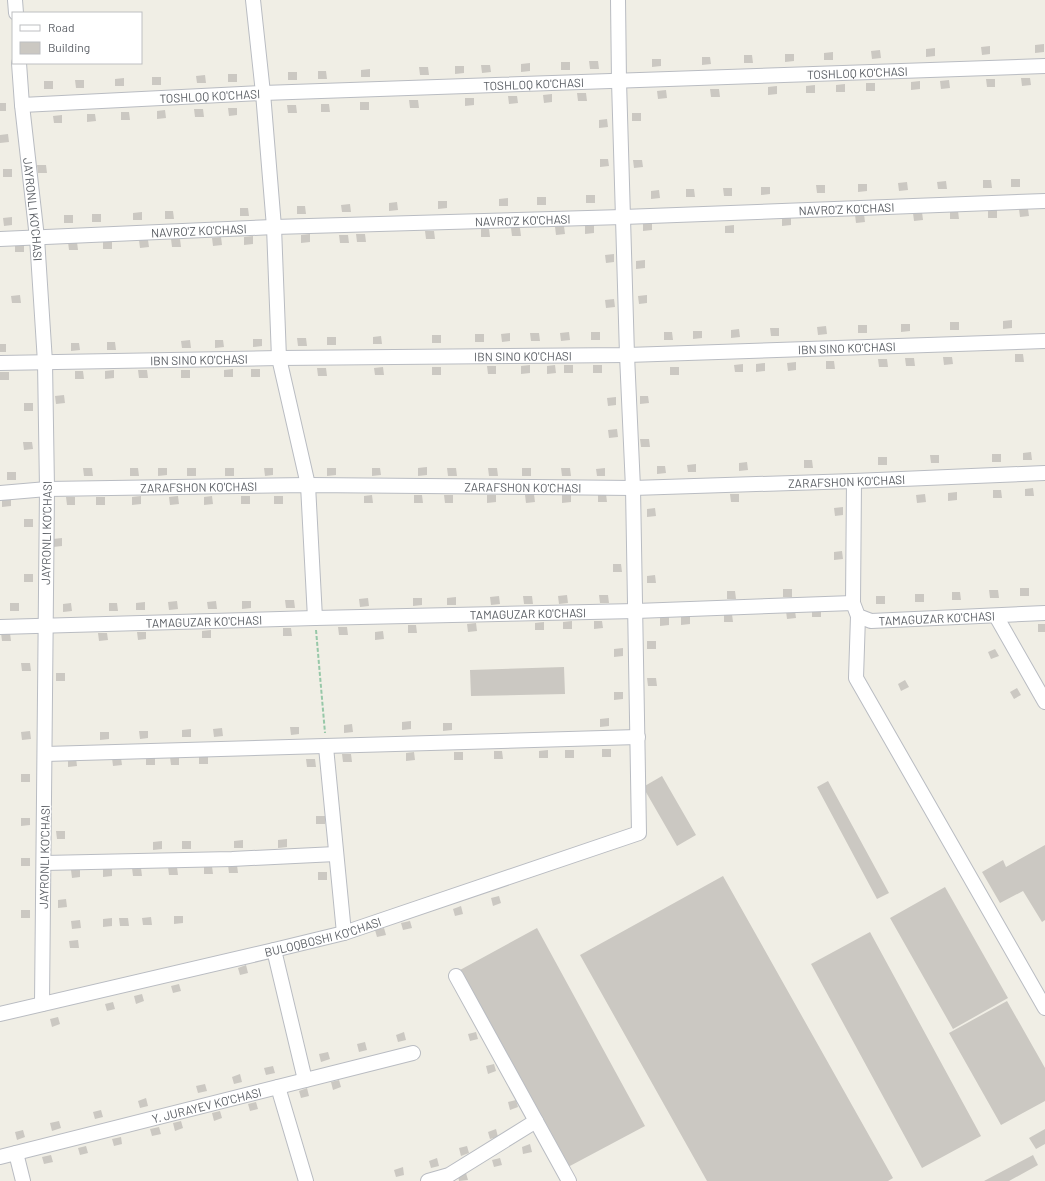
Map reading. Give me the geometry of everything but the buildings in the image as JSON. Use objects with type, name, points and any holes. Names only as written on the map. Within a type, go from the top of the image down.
[{"type":"street","points":[[15,0],[16,12]]},
{"type":"street","points":[[253,0],[263,93],[274,227],[279,358],[308,485],[315,618]]},
{"type":"street","points":[[45,754],[638,737],[633,488],[627,355],[618,0]]},
{"type":"street","name":"JAYRONLI KO'CHASI","points":[[19,64],[22,105],[37,238],[45,362],[47,489],[42,1004]]},
{"type":"street","name":"TOSHLOQ KO'CHASI","points":[[22,105],[263,93],[1045,66]]},
{"type":"street","name":"NAVRO'Z KO'CHASI","points":[[0,239],[274,227],[623,217],[1045,201]]},
{"type":"street","name":"IBN SINO KO'CHASI","points":[[0,363],[279,358],[627,355],[1045,341]]},
{"type":"street","name":"ZARAFSHON KO'CHASI","points":[[0,493],[47,489],[308,485],[633,488],[1045,473]]},
{"type":"street","points":[[854,481],[853,603],[858,616],[856,678],[1045,1008]]},
{"type":"street","name":"TAMAGUZAR KO'CHASI","points":[[0,627],[636,611],[853,603]]},
{"type":"street","name":"TAMAGUZAR KO'CHASI","points":[[858,616],[871,621],[1045,613]]},
{"type":"street","points":[[996,616],[1045,702]]},
{"type":"street","name":"BULOQBOSHI KO'CHASI","points":[[0,1014],[274,950],[344,932],[639,832],[638,737]]},
{"type":"street","points":[[326,746],[344,932]]},
{"type":"street","points":[[44,863],[232,859],[336,854]]},
{"type":"street","points":[[274,950],[305,1080]]},
{"type":"street","points":[[456,976],[569,1181]]},
{"type":"street","name":"Y. JURAYEV KO'CHASI","points":[[0,1157],[413,1053]]},
{"type":"street","points":[[278,1087],[306,1181]]},
{"type":"street","points":[[428,1181],[449,1175],[536,1121]]},
{"type":"street","points":[[16,1153],[23,1181]]},
{"type":"path","points":[[315,618],[326,746]]}]
